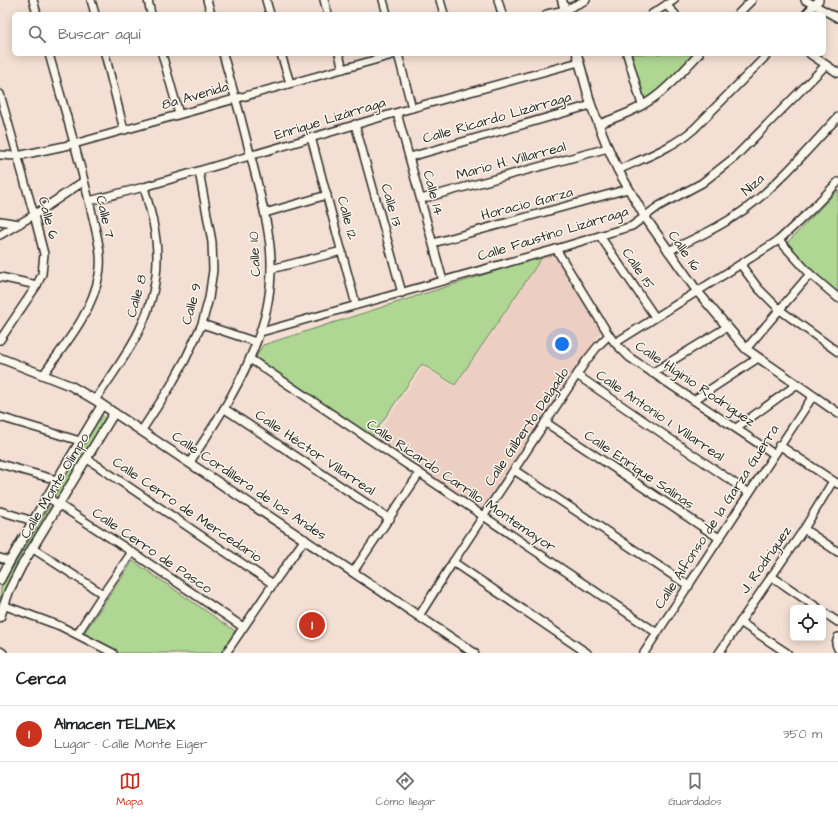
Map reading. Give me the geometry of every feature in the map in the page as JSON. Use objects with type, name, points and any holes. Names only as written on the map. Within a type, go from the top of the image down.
[{"type":"street","points":[[33,0],[36,12]]},
{"type":"street","points":[[91,0],[94,12]]},
{"type":"street","points":[[148,0],[151,12]]},
{"type":"street","points":[[207,0],[210,12]]},
{"type":"street","points":[[266,0],[269,12]]},
{"type":"street","points":[[324,0],[327,12]]},
{"type":"street","points":[[383,0],[386,12]]},
{"type":"street","points":[[440,0],[443,12]]},
{"type":"street","points":[[498,0],[501,12]]},
{"type":"street","points":[[562,0],[566,12],[586,0]]},
{"type":"street","points":[[655,12],[674,0]]},
{"type":"street","points":[[740,12],[752,0]]},
{"type":"street","points":[[805,0],[838,18]]},
{"type":"street","points":[[808,12],[820,0]]},
{"type":"street","points":[[666,5],[673,12]]},
{"type":"street","name":"Calle 7","points":[[43,374],[70,338],[88,307],[99,274],[100,261],[99,248],[89,201],[50,56]]},
{"type":"street","points":[[106,56],[124,130]]},
{"type":"street","points":[[163,56],[179,114]]},
{"type":"street","name":"Calle 10","points":[[190,462],[225,409],[250,359],[261,332],[272,269],[265,213],[236,98],[224,56]]},
{"type":"street","points":[[282,56],[290,83]]},
{"type":"street","points":[[340,56],[343,69]]},
{"type":"street","name":"8a Avenida","points":[[0,156],[17,156],[74,144],[390,56]]},
{"type":"street","points":[[398,56],[412,108]]},
{"type":"street","points":[[628,56],[642,105]]},
{"type":"street","points":[[599,124],[642,105],[668,86],[697,56]]},
{"type":"street","points":[[618,170],[674,144],[685,137],[766,56]]},
{"type":"street","points":[[813,56],[838,73]]},
{"type":"street","name":"Enrique Lizárraga","points":[[89,201],[251,156],[578,58]]},
{"type":"street","name":"Calle 16","points":[[578,58],[591,105],[618,170],[645,216],[697,291],[746,349],[838,413]]},
{"type":"street","name":"Calle Faustino Lizárraga","points":[[261,332],[556,249],[632,226],[659,206],[702,183],[735,157],[826,65]]},
{"type":"street","name":"Calle 6","points":[[0,94],[44,254],[43,269],[37,285],[0,340]]},
{"type":"street","name":"Calle Ricardo Lizárraga","points":[[410,157],[591,105]]},
{"type":"street","name":"Calle 14","points":[[396,112],[410,157],[443,281]]},
{"type":"street","name":"Niza","points":[[668,251],[721,225],[759,198],[788,170],[838,117]]},
{"type":"street","name":"Calle 13","points":[[355,124],[402,292]]},
{"type":"street","name":"Calle 12","points":[[311,137],[356,305]]},
{"type":"street","name":"Mario H. Villarreal","points":[[421,199],[608,148]]},
{"type":"street","name":"Calle 9","points":[[142,430],[170,387],[202,324],[209,298],[213,270],[213,256],[208,217],[199,171]]},
{"type":"street","points":[[0,235],[34,215],[84,181]]},
{"type":"street","points":[[615,343],[779,240],[838,182]]},
{"type":"street","name":"Calle 8","points":[[95,400],[124,359],[137,336],[147,314],[153,291],[157,273],[157,255],[149,205],[144,186]]},
{"type":"street","name":"Horacio Garza","points":[[433,243],[628,189]]},
{"type":"street","points":[[265,213],[327,195]]},
{"type":"street","points":[[0,221],[19,224]]},
{"type":"street","name":"Calle 15","points":[[600,236],[655,317]]},
{"type":"street","points":[[779,240],[810,274],[838,298]]},
{"type":"street","name":"Calle Higinio Rodriguez","points":[[556,249],[609,335],[629,357],[774,454]]},
{"type":"street","points":[[272,269],[342,251]]},
{"type":"street","points":[[740,265],[758,288],[780,310],[838,352]]},
{"type":"street","points":[[746,349],[810,274]]},
{"type":"street","points":[[0,278],[37,285]]},
{"type":"street","points":[[202,324],[256,342]]},
{"type":"street","points":[[652,372],[726,327]]},
{"type":"street","name":"Calle Gilberto Delgado","points":[[419,616],[545,422],[593,352],[609,335]]},
{"type":"street","name":"Calle Cordillera de los Andes","points":[[0,358],[71,386],[95,400],[474,653]]},
{"type":"street","points":[[694,400],[758,358]]},
{"type":"street","name":"Calle Ricardo Carrillo Montemayor","points":[[250,359],[657,633]]},
{"type":"street","name":"Calle Antonio I. Villarreal","points":[[577,375],[749,493]]},
{"type":"street","points":[[736,428],[796,384]]},
{"type":"street","name":"Calle Alfonso de la Garza Guerra","points":[[644,653],[813,396]]},
{"type":"street","name":"Calle Monte Olimpo","points":[[0,580],[56,480],[102,405]]},
{"type":"street","name":"Calle Héctor Villarreal","points":[[225,409],[390,519]]},
{"type":"street","name":"Calle Monte Olimpo","points":[[0,617],[3,605],[19,571],[114,413]]},
{"type":"street","points":[[0,417],[80,441]]},
{"type":"street","name":"Calle Enrique Salinas","points":[[545,422],[719,538]]},
{"type":"street","points":[[779,446],[836,483]]},
{"type":"street","name":"Calle Cerro de Mercedario","points":[[86,458],[273,584]]},
{"type":"street","points":[[0,464],[56,480]]},
{"type":"street","points":[[514,470],[688,586]]},
{"type":"street","points":[[353,572],[420,474]]},
{"type":"street","name":"J. Rodriguez","points":[[719,653],[836,483]]},
{"type":"street","name":"Calle Cerro de Pasco","points":[[47,497],[243,627]]},
{"type":"street","points":[[0,511],[33,521]]},
{"type":"street","points":[[804,529],[838,552]]},
{"type":"street","points":[[226,653],[305,539]]},
{"type":"street","points":[[32,548],[103,594]]},
{"type":"street","points":[[77,634],[132,552]]},
{"type":"street","points":[[0,558],[10,561]]},
{"type":"street","points":[[453,562],[587,653]]},
{"type":"street","points":[[771,576],[814,605]]},
{"type":"street","points":[[3,605],[39,617],[77,634],[113,653]]},
{"type":"street","points":[[826,614],[838,622]]},
{"type":"street","points":[[740,622],[787,653]]},
{"type":"shaded area","points":[[544,256],[554,256],[603,329],[481,510],[373,440],[423,367],[455,387]]},
{"type":"green space","points":[[632,56],[691,56],[656,93],[645,99],[642,96]]},
{"type":"green space","points":[[838,190],[838,293],[813,273],[787,243]]},
{"type":"green space","points":[[543,256],[455,385],[422,364],[371,438],[255,359],[263,345]]},
{"type":"green space","points":[[101,415],[105,418],[58,500],[53,498]]},
{"type":"green space","points":[[49,507],[53,508],[0,611],[1,587]]},
{"type":"green space","points":[[133,561],[235,631],[221,653],[117,653],[83,635]]},
{"type":"place","name":"Almacen TELMEX","points":[[312,625]]}]
